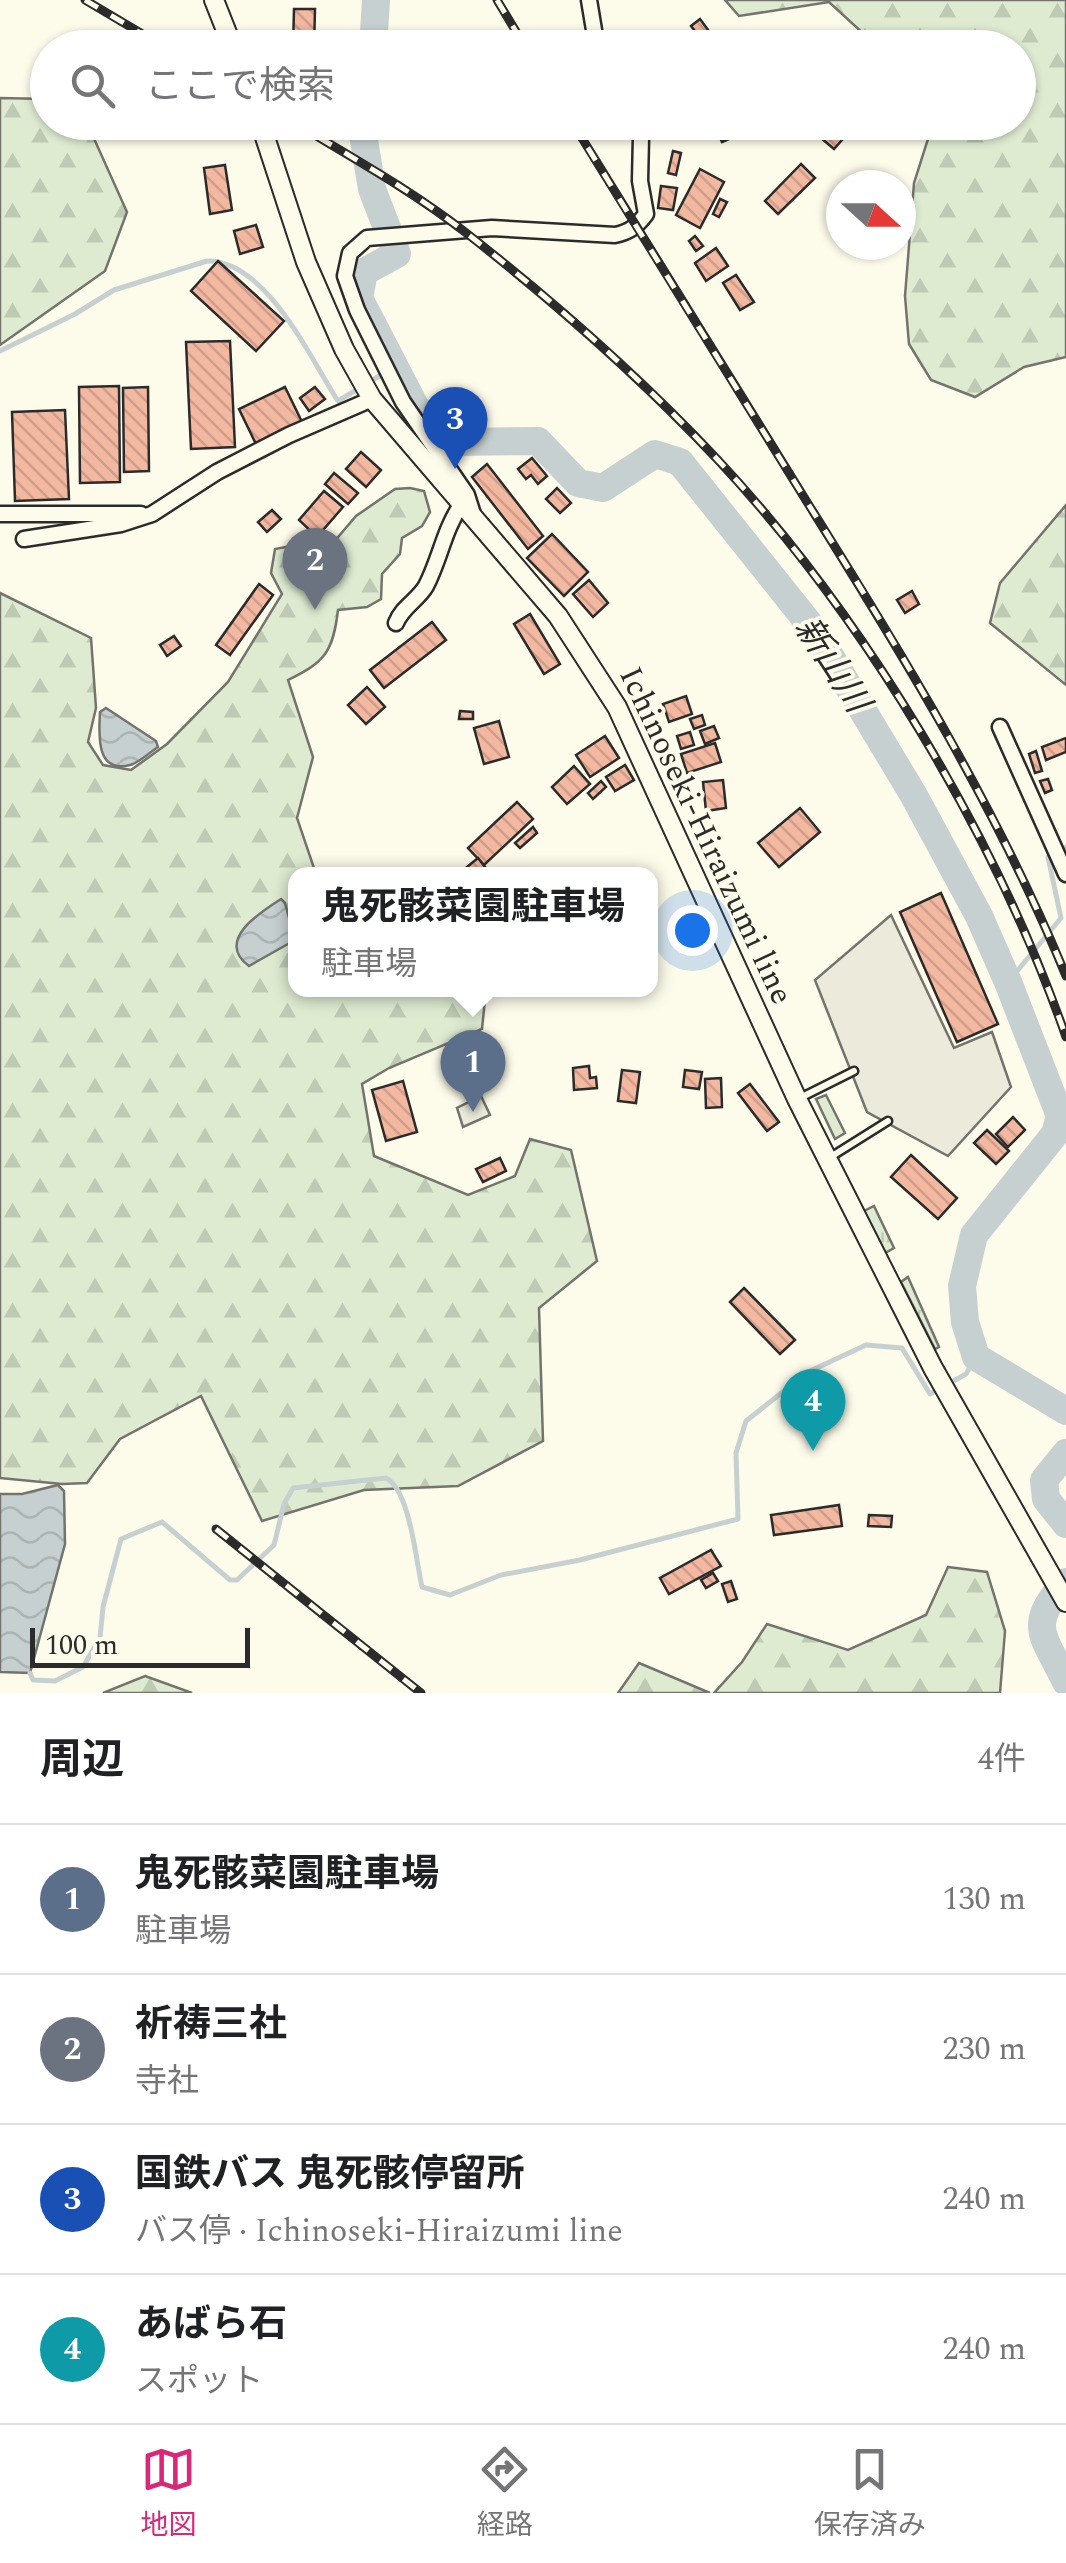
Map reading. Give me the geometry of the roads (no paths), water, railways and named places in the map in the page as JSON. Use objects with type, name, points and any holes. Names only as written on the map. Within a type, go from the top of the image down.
[{"type":"main road","points":[[214,0],[225,30]]},
{"type":"main road","name":"Ichinoseki-Hiraizumi line","points":[[266,140],[306,262],[344,349],[372,398],[558,616],[617,707],[797,1099],[933,1368],[1066,1602]]},
{"type":"street","points":[[590,0],[594,30]]},
{"type":"street","points":[[396,623],[400,612],[425,589],[450,522],[467,511],[467,495],[403,402],[358,310],[345,276],[350,253],[367,238],[492,228],[626,233],[646,214],[640,181],[641,140]]},
{"type":"street","points":[[24,539],[121,524],[152,514],[216,472],[289,434],[372,398]]},
{"type":"street","points":[[0,514],[152,514]]},
{"type":"street","points":[[1000,727],[1066,874]]},
{"type":"lane","points":[[797,1099],[854,1071]]},
{"type":"lane","points":[[828,1159],[888,1120]]},
{"type":"water","points":[[106,708],[156,741],[158,747],[133,764],[110,763],[100,740],[100,712]]},
{"type":"water","points":[[281,899],[288,914],[288,944],[249,966],[237,947],[238,938],[252,920]]},
{"type":"water","points":[[58,1485],[64,1491],[65,1544],[30,1673],[0,1672],[0,1494],[22,1494]]},
{"type":"waterway","name":"新山川","points":[[374,30],[376,0]]},
{"type":"waterway","name":"新山川","points":[[364,140],[372,189],[397,254],[364,272],[359,298],[416,408],[454,442],[538,441],[578,483],[603,488],[655,454],[680,462],[815,631],[913,794],[979,916],[1060,1116],[1055,1134],[974,1235],[962,1286],[965,1322],[976,1357],[1066,1411]]},
{"type":"waterway","points":[[0,351],[114,290],[207,261],[228,265],[248,276],[267,294],[300,338],[338,401],[394,367]]},
{"type":"waterway","points":[[1008,982],[1061,918],[1048,857],[1066,847]]},
{"type":"waterway","points":[[30,1673],[33,1680],[55,1681],[83,1667],[100,1638],[103,1607],[121,1539],[162,1522],[230,1580],[237,1580],[274,1545],[284,1504],[293,1488],[386,1478],[401,1496],[406,1511],[422,1587],[450,1595],[501,1575],[580,1560],[738,1519],[736,1453],[746,1421],[808,1372],[866,1345],[902,1348],[930,1394],[966,1374],[976,1357]]},
{"type":"waterway","name":"新山川","points":[[1066,1453],[1044,1480],[1046,1499],[1066,1524]]},
{"type":"waterway","name":"新山川","points":[[1066,1582],[1042,1620],[1045,1641],[1066,1682]]},
{"type":"railway","points":[[85,0],[136,30]]},
{"type":"railway","points":[[497,0],[515,30]]},
{"type":"railway","points":[[323,140],[424,202],[531,285],[658,399],[771,520],[873,657],[920,731],[1002,884],[1066,1037]]},
{"type":"railway","points":[[583,140],[916,680],[1011,855],[1066,976]]},
{"type":"railway","points":[[216,1529],[421,1693]]},
{"type":"place","name":"国鉄バス 鬼死骸停留所","points":[[455,469]]},
{"type":"place","name":"祈祷三社","points":[[315,610]]},
{"type":"place","name":"鬼死骸菜園駐車場","points":[[473,1112]]},
{"type":"place","name":"あばら石","points":[[813,1451]]}]
